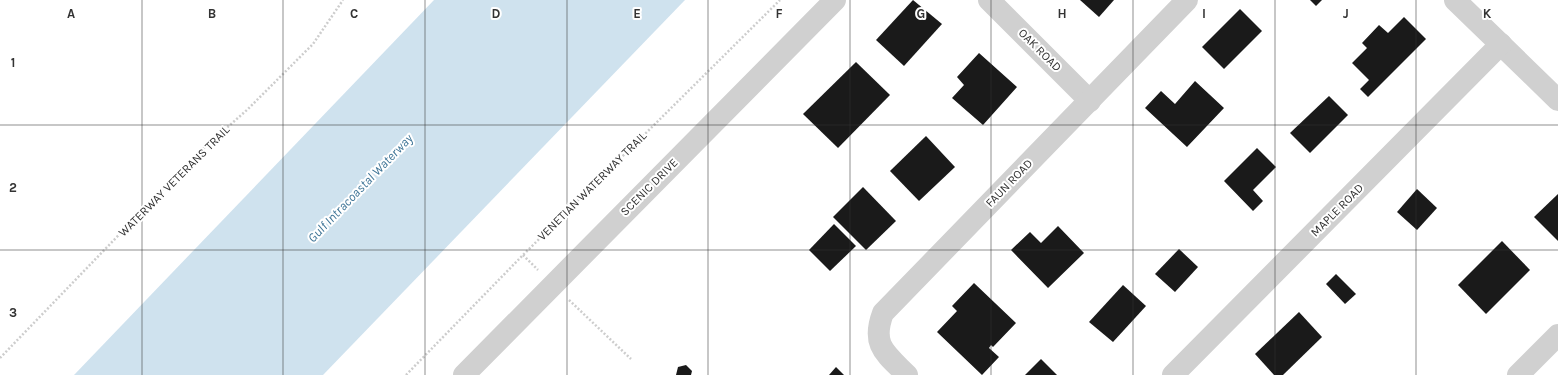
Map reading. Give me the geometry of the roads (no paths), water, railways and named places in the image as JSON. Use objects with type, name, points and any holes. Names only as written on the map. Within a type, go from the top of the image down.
[{"type":"street","name":"SCENIC DRIVE","points":[[464,375],[835,0]]},
{"type":"street","name":"OAK ROAD","points":[[989,0],[1090,101]]},
{"type":"street","name":"FAUN ROAD","points":[[907,375],[885,354],[878,339],[877,327],[882,313],[1187,0]]},
{"type":"street","points":[[1455,0],[1558,100]]},
{"type":"street","name":"MAPLE ROAD","points":[[1174,375],[1500,44]]},
{"type":"street","points":[[1518,375],[1558,335]]},
{"type":"water","name":"Gulf Intracoastal Waterway","points":[[434,0],[685,0],[323,375],[74,375]]}]
